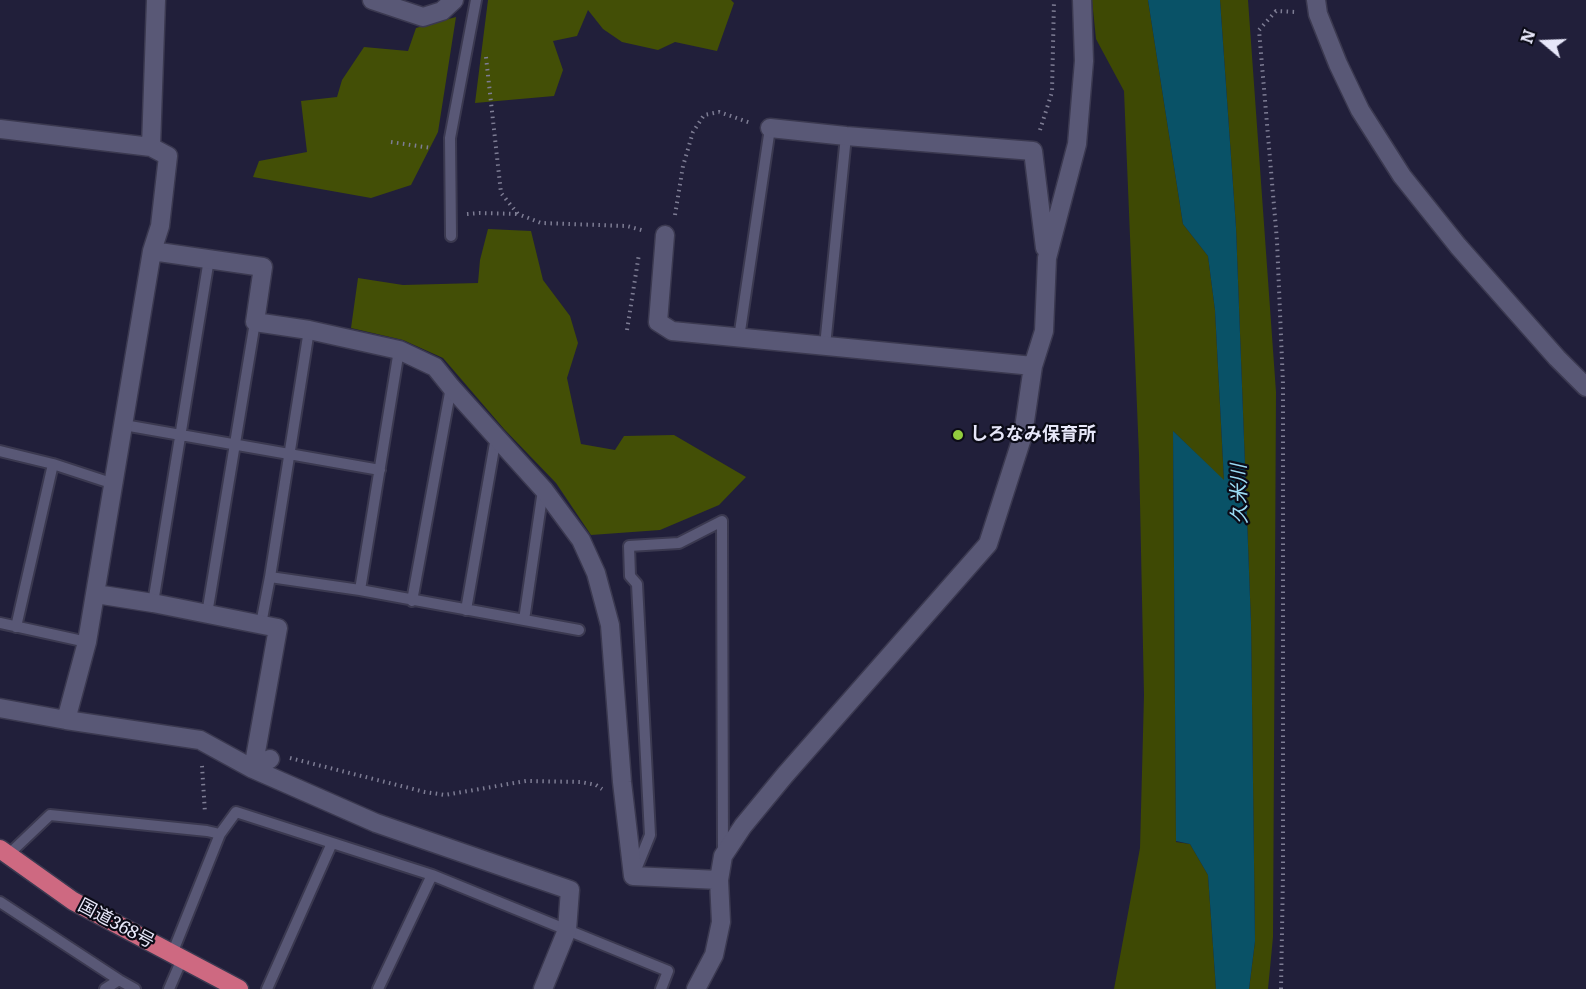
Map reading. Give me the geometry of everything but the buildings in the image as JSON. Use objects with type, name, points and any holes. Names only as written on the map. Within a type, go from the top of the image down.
[{"type":"highway","name":"国道368号","points":[[4,852],[73,901],[239,989]]},
{"type":"street","points":[[151,147],[156,0]]},
{"type":"street","points":[[372,0],[423,17],[442,11],[454,0]]},
{"type":"street","points":[[1047,258],[1077,144],[1084,61],[1082,0]]},
{"type":"street","points":[[1317,7],[1338,64],[1360,110],[1402,176],[1466,255],[1557,358],[1586,387]]},
{"type":"street","points":[[696,989],[714,955],[721,922],[719,880],[723,856],[743,826],[786,775],[988,544],[1023,435],[1033,366],[1044,332],[1047,258],[1034,151],[770,128]]},
{"type":"street","points":[[0,129],[151,147],[168,156],[160,226],[152,251],[96,594],[87,642],[66,720]]},
{"type":"street","points":[[665,235],[658,322],[672,331],[1033,366]]},
{"type":"street","points":[[152,251],[263,267],[255,322],[309,330],[399,350],[435,367],[544,490],[581,540],[596,573],[610,625],[622,782],[633,876],[719,880]]},
{"type":"street","points":[[96,594],[278,628],[253,769]]},
{"type":"street","points":[[0,708],[200,740],[253,769],[376,823],[570,890],[567,930],[543,989]]},
{"type":"street","points":[[253,769],[270,759]]},
{"type":"lane","points":[[451,236],[450,138],[476,0]]},
{"type":"lane","points":[[739,338],[770,128]]},
{"type":"lane","points":[[825,346],[846,136]]},
{"type":"lane","points":[[153,603],[209,259]]},
{"type":"lane","points":[[207,614],[255,322]]},
{"type":"lane","points":[[261,624],[309,330]]},
{"type":"lane","points":[[360,590],[399,350]]},
{"type":"lane","points":[[412,601],[451,387]]},
{"type":"lane","points":[[124,425],[380,470]]},
{"type":"lane","points":[[466,610],[496,437]]},
{"type":"lane","points":[[0,451],[53,464],[114,484]]},
{"type":"lane","points":[[15,627],[53,464]]},
{"type":"lane","points":[[524,620],[544,490]]},
{"type":"lane","points":[[633,876],[650,835],[638,584],[630,576],[629,546],[679,543],[722,521],[723,856]]},
{"type":"lane","points":[[270,576],[579,630]]},
{"type":"lane","points":[[0,623],[87,642]]},
{"type":"lane","points":[[169,989],[177,956],[220,834],[236,812],[432,874],[668,971],[661,989]]},
{"type":"lane","points":[[4,852],[50,815],[220,834]]},
{"type":"lane","points":[[267,989],[332,843]]},
{"type":"lane","points":[[378,989],[432,874]]},
{"type":"lane","points":[[0,902],[135,989]]},
{"type":"lane","points":[[105,989],[119,980]]},
{"type":"path","points":[[1034,151],[1052,92],[1053,0]]},
{"type":"path","points":[[1281,989],[1284,874],[1283,384],[1277,241],[1259,30],[1276,11],[1317,7]]},
{"type":"path","points":[[485,52],[501,193],[518,214]]},
{"type":"path","points":[[480,213],[518,214],[541,223],[627,226],[665,235],[674,223],[683,166],[693,132],[704,115],[719,112],[770,128]]},
{"type":"path","points":[[391,142],[425,147]]},
{"type":"path","points":[[641,241],[642,230]]},
{"type":"path","points":[[627,330],[639,252]]},
{"type":"path","points":[[200,740],[207,831]]},
{"type":"path","points":[[270,759],[291,758],[445,795],[526,781],[581,782],[596,785],[605,791]]},
{"type":"green space","points":[[488,0],[731,0],[734,3],[717,51],[675,42],[658,50],[622,42],[603,29],[588,10],[577,36],[553,41],[563,70],[554,96],[475,103]]},
{"type":"green space","points":[[1092,0],[1148,0],[1183,224],[1208,256],[1215,310],[1224,481],[1173,431],[1176,842],[1190,844],[1208,875],[1216,989],[1114,989],[1140,848],[1144,695],[1139,455],[1124,91],[1096,39]]},
{"type":"green space","points":[[1220,0],[1248,0],[1276,392],[1273,937],[1268,989],[1249,989],[1255,941],[1251,624],[1236,228]]},
{"type":"green space","points":[[456,17],[438,132],[411,185],[371,198],[253,177],[259,161],[307,152],[301,101],[337,97],[342,80],[364,47],[408,51],[416,28]]},
{"type":"green space","points":[[488,229],[531,231],[543,280],[570,316],[578,343],[567,378],[581,444],[615,450],[624,436],[674,435],[746,477],[719,505],[660,530],[591,535],[556,483],[504,429],[443,358],[403,340],[351,328],[358,278],[403,285],[478,283],[480,260]]},
{"type":"water","name":"久米川","points":[[1148,0],[1220,0],[1236,228],[1251,624],[1255,941],[1249,989],[1216,989],[1208,875],[1190,844],[1176,841],[1173,431],[1224,480],[1215,310],[1208,256],[1183,224]]},
{"type":"place","name":"しろなみ保育所","points":[[958,435]]}]
